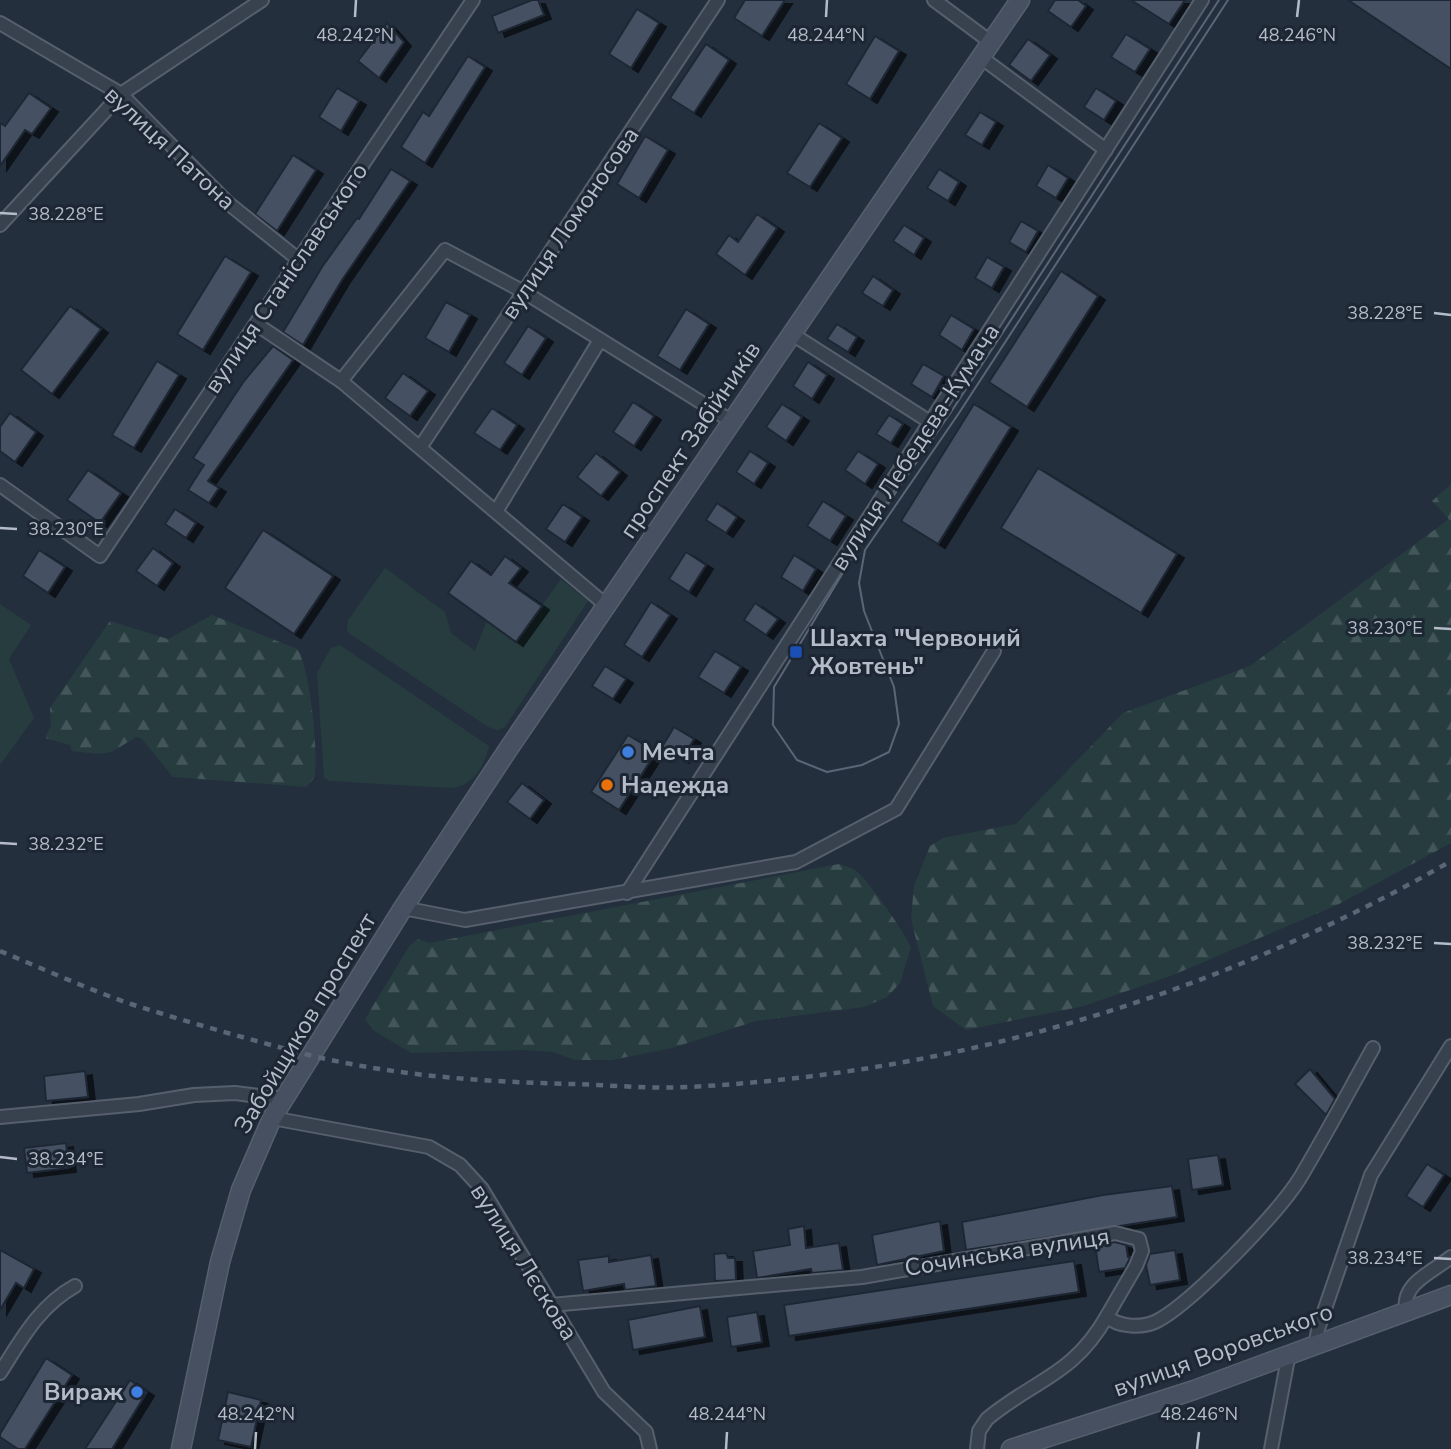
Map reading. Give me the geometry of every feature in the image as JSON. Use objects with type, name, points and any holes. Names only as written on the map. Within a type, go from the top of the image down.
[{"type":"main road","name":"проспект Забійників","points":[[403,908],[731,421],[1020,0]]},
{"type":"main road","name":"Забойщиков проспект","points":[[181,1449],[220,1262],[241,1190],[272,1118],[403,908]]},
{"type":"main road","name":"вулиця Воровського","points":[[1012,1449],[1194,1390],[1451,1295]]},
{"type":"street","points":[[0,225],[121,94],[262,0]]},
{"type":"street","name":"вулиця Станіславського","points":[[0,485],[100,556],[473,0]]},
{"type":"street","name":"вулиця Ломоносова","points":[[421,446],[718,0]]},
{"type":"street","points":[[934,0],[992,43]]},
{"type":"street","name":"вулиця Лебедєва-Кумача","points":[[627,893],[1202,0]]},
{"type":"street","name":"вулиця Патона","points":[[0,23],[121,94],[228,203],[299,260]]},
{"type":"street","points":[[982,58],[1106,150]]},
{"type":"street","points":[[341,381],[445,250],[524,292],[731,421]]},
{"type":"street","points":[[256,324],[341,381],[497,510],[607,606]]},
{"type":"street","points":[[792,334],[930,422]]},
{"type":"street","points":[[497,510],[600,340]]},
{"type":"street","points":[[403,908],[465,920],[796,862],[896,809],[994,651]]},
{"type":"street","points":[[1316,1343],[1322,1316],[1371,1175],[1451,1046]]},
{"type":"street","points":[[977,1449],[979,1431],[987,1419],[1077,1358],[1093,1341],[1107,1316],[1122,1324],[1145,1325],[1184,1301],[1217,1271],[1299,1180],[1373,1048]]},
{"type":"street","points":[[0,1117],[139,1104],[194,1095],[234,1093],[284,1099]]},
{"type":"street","name":"вулиця Лєскова","points":[[272,1118],[429,1147],[460,1165],[482,1189],[604,1392],[646,1432],[650,1449]]},
{"type":"street","name":"Сочинська вулиця","points":[[551,1305],[805,1284],[862,1277],[1096,1235],[1135,1236],[1142,1243],[1142,1251],[1107,1316]]},
{"type":"street","points":[[1406,1311],[1405,1296],[1410,1288],[1451,1256]]},
{"type":"street","points":[[0,1373],[36,1318],[55,1297],[75,1286]]},
{"type":"street","points":[[1271,1449],[1289,1353]]},
{"type":"green space","points":[[1451,484],[1451,843],[1339,904],[1173,975],[1084,1006],[966,1030],[933,1006],[911,919],[914,886],[930,846],[943,838],[1016,824],[1123,713],[1250,666],[1449,519],[1432,501]]},
{"type":"green space","points":[[385,568],[445,612],[451,633],[475,651],[487,620],[516,641],[561,579],[588,601],[505,727],[498,730],[488,727],[347,632],[348,620]]},
{"type":"green space","points":[[0,604],[31,625],[9,659],[34,718],[0,765]]},
{"type":"green space","points":[[212,615],[297,649],[302,658],[312,709],[316,762],[312,781],[306,787],[173,777],[141,738],[136,737],[112,751],[101,754],[72,751],[70,745],[45,738],[51,725],[50,708],[110,621],[168,639]]},
{"type":"green space","points":[[340,645],[489,746],[484,761],[471,780],[450,788],[329,781],[324,778],[317,673],[331,648]]},
{"type":"green space","points":[[839,864],[855,870],[868,883],[911,947],[900,983],[887,997],[864,1007],[756,1021],[672,1048],[612,1060],[575,1060],[553,1052],[527,1050],[411,1053],[373,1030],[365,1019],[410,945],[418,939],[429,943]]},
{"type":"building","points":[[538,0],[544,15],[498,33],[492,16]]},
{"type":"building","points":[[745,0],[785,0],[762,36],[734,18]]},
{"type":"building","points":[[1055,0],[1078,0],[1086,6],[1071,27],[1048,11]]},
{"type":"building","points":[[1131,0],[1185,0],[1169,24]]},
{"type":"building","points":[[1348,0],[1451,0],[1451,69]]},
{"type":"building","points":[[637,9],[659,23],[631,68],[609,54]]},
{"type":"building","points":[[387,23],[404,42],[379,78],[358,61]]},
{"type":"building","points":[[1126,34],[1150,49],[1135,72],[1111,57]]},
{"type":"building","points":[[875,36],[899,51],[870,99],[846,84]]},
{"type":"building","points":[[1028,39],[1050,55],[1031,81],[1009,65]]},
{"type":"building","points":[[706,44],[729,60],[694,113],[670,98]]},
{"type":"building","points":[[468,56],[485,67],[425,163],[401,147],[423,112],[429,116]]},
{"type":"building","points":[[337,88],[359,101],[341,131],[319,117]]},
{"type":"building","points":[[1096,88],[1116,101],[1104,120],[1084,107]]},
{"type":"building","points":[[29,93],[51,108],[32,134],[25,130],[0,166],[0,123],[5,126]]},
{"type":"building","points":[[980,112],[996,122],[982,145],[965,135]]},
{"type":"building","points":[[819,123],[842,138],[810,187],[787,173]]},
{"type":"building","points":[[645,136],[668,150],[639,198],[617,184]]},
{"type":"building","points":[[293,155],[316,170],[277,231],[255,214]]},
{"type":"building","points":[[1048,165],[1068,178],[1056,198],[1036,186]]},
{"type":"building","points":[[391,169],[410,181],[342,280],[303,345],[283,332],[322,267],[357,218],[359,219]]},
{"type":"building","points":[[939,169],[959,182],[948,201],[927,188]]},
{"type":"building","points":[[757,214],[777,228],[745,275],[716,254],[729,235],[738,242]]},
{"type":"building","points":[[1021,221],[1038,231],[1026,252],[1009,242]]},
{"type":"building","points":[[904,225],[924,238],[914,255],[893,241]]},
{"type":"building","points":[[225,256],[251,272],[203,350],[177,334]]},
{"type":"building","points":[[987,257],[1004,267],[992,288],[975,278]]},
{"type":"building","points":[[1061,271],[1098,296],[1027,407],[989,382]]},
{"type":"building","points":[[873,276],[893,290],[883,306],[862,293]]},
{"type":"building","points":[[446,302],[470,315],[449,352],[425,338]]},
{"type":"building","points":[[70,306],[101,329],[52,394],[21,370]]},
{"type":"building","points":[[686,309],[709,324],[680,370],[657,356]]},
{"type":"building","points":[[951,315],[974,329],[962,350],[939,335]]},
{"type":"building","points":[[837,324],[857,337],[848,352],[827,339]]},
{"type":"building","points":[[528,326],[546,338],[522,375],[504,363]]},
{"type":"building","points":[[273,346],[293,360],[208,481],[219,488],[209,503],[188,490],[204,465],[193,458],[244,381]]},
{"type":"building","points":[[157,361],[179,375],[134,448],[112,435]]},
{"type":"building","points":[[808,362],[827,375],[812,399],[793,386]]},
{"type":"building","points":[[923,364],[944,376],[932,397],[911,384]]},
{"type":"building","points":[[403,373],[428,391],[410,416],[385,398]]},
{"type":"building","points":[[633,402],[654,416],[634,446],[613,432]]},
{"type":"building","points":[[782,404],[802,417],[786,441],[766,427]]},
{"type":"building","points":[[974,404],[1011,427],[938,544],[901,521]]},
{"type":"building","points":[[492,408],[517,425],[500,450],[474,433]]},
{"type":"building","points":[[10,413],[36,432],[15,462],[0,451],[0,427]]},
{"type":"building","points":[[889,415],[903,424],[891,443],[876,434]]},
{"type":"building","points":[[750,451],[768,463],[754,484],[736,472]]},
{"type":"building","points":[[858,451],[878,464],[865,484],[845,470]]},
{"type":"building","points":[[596,453],[620,472],[601,496],[577,477]]},
{"type":"building","points":[[1038,468],[1177,554],[1141,613],[1001,528]]},
{"type":"building","points":[[88,470],[121,493],[100,523],[67,500]]},
{"type":"building","points":[[823,501],[846,516],[830,541],[807,526]]},
{"type":"building","points":[[717,503],[737,517],[726,533],[706,520]]},
{"type":"building","points":[[563,504],[582,517],[565,542],[546,529]]},
{"type":"building","points":[[175,509],[196,523],[186,538],[165,524]]},
{"type":"building","points":[[263,530],[333,576],[294,634],[225,588]]},
{"type":"building","points":[[153,548],[173,563],[157,586],[136,571]]},
{"type":"building","points":[[39,550],[65,567],[48,593],[23,576]]},
{"type":"building","points":[[686,552],[706,565],[689,592],[669,579]]},
{"type":"building","points":[[794,555],[816,569],[803,591],[781,577]]},
{"type":"building","points":[[505,556],[521,568],[509,583],[542,606],[516,642],[448,593],[471,561],[491,575]]},
{"type":"building","points":[[651,602],[670,615],[642,657],[624,645]]},
{"type":"building","points":[[755,603],[778,619],[766,635],[744,620]]},
{"type":"building","points":[[715,651],[741,667],[724,693],[698,677]]},
{"type":"building","points":[[605,666],[626,679],[613,699],[592,686]]},
{"type":"building","points":[[674,727],[694,739],[682,759],[662,747]]},
{"type":"building","points":[[628,735],[656,752],[619,810],[591,792]]},
{"type":"building","points":[[522,783],[544,800],[530,819],[507,802]]},
{"type":"building","points":[[1310,1069],[1335,1099],[1326,1115],[1295,1084]]},
{"type":"building","points":[[85,1071],[88,1097],[46,1101],[44,1076]]},
{"type":"building","points":[[66,1143],[69,1168],[27,1173],[24,1148]]},
{"type":"building","points":[[1218,1155],[1223,1185],[1192,1190],[1188,1159]]},
{"type":"building","points":[[1427,1164],[1444,1175],[1423,1207],[1406,1196]]},
{"type":"building","points":[[1172,1186],[1177,1217],[966,1250],[962,1222],[1103,1195]]},
{"type":"building","points":[[940,1221],[944,1251],[877,1265],[872,1235]]},
{"type":"building","points":[[804,1226],[806,1248],[839,1243],[843,1270],[812,1273],[811,1269],[757,1278],[753,1251],[790,1245],[788,1229]]},
{"type":"building","points":[[1115,1242],[1126,1245],[1130,1257],[1125,1268],[1099,1272],[1095,1245]]},
{"type":"building","points":[[0,1250],[34,1269],[24,1288],[16,1283],[0,1310]]},
{"type":"building","points":[[1175,1250],[1180,1280],[1150,1285],[1146,1265],[1150,1254]]},
{"type":"building","points":[[726,1253],[728,1258],[735,1258],[736,1280],[715,1281],[714,1254]]},
{"type":"building","points":[[651,1255],[656,1286],[625,1290],[624,1284],[583,1291],[578,1260],[609,1256],[609,1262]]},
{"type":"building","points":[[1074,1261],[1079,1292],[789,1336],[784,1305]]},
{"type":"building","points":[[700,1306],[705,1337],[633,1350],[628,1320]]},
{"type":"building","points":[[757,1312],[762,1342],[731,1347],[727,1317]]},
{"type":"building","points":[[46,1358],[72,1375],[25,1449],[18,1449],[0,1437],[0,1434]]},
{"type":"building","points":[[130,1380],[147,1392],[112,1449],[85,1449]]},
{"type":"building","points":[[228,1392],[261,1400],[251,1447],[218,1440]]},
{"type":"tram line","points":[[1219,0],[953,409],[859,546],[774,687],[773,725],[797,760],[827,772],[862,765],[889,752],[899,724],[894,687],[864,611],[859,583],[865,550],[959,413],[1228,0]]},
{"type":"railway","points":[[0,951],[134,1005],[341,1062],[407,1073],[507,1082],[687,1087],[788,1079],[887,1065],[986,1045],[1082,1019],[1178,988],[1271,951],[1362,909],[1451,861]]},
{"type":"place","name":"Шахта \"Червоний Жовтень\"","points":[[796,652]]},
{"type":"place","name":"Мечта","points":[[628,752]]},
{"type":"place","name":"Надежда","points":[[607,785]]},
{"type":"place","name":"Вираж","points":[[137,1392]]}]
